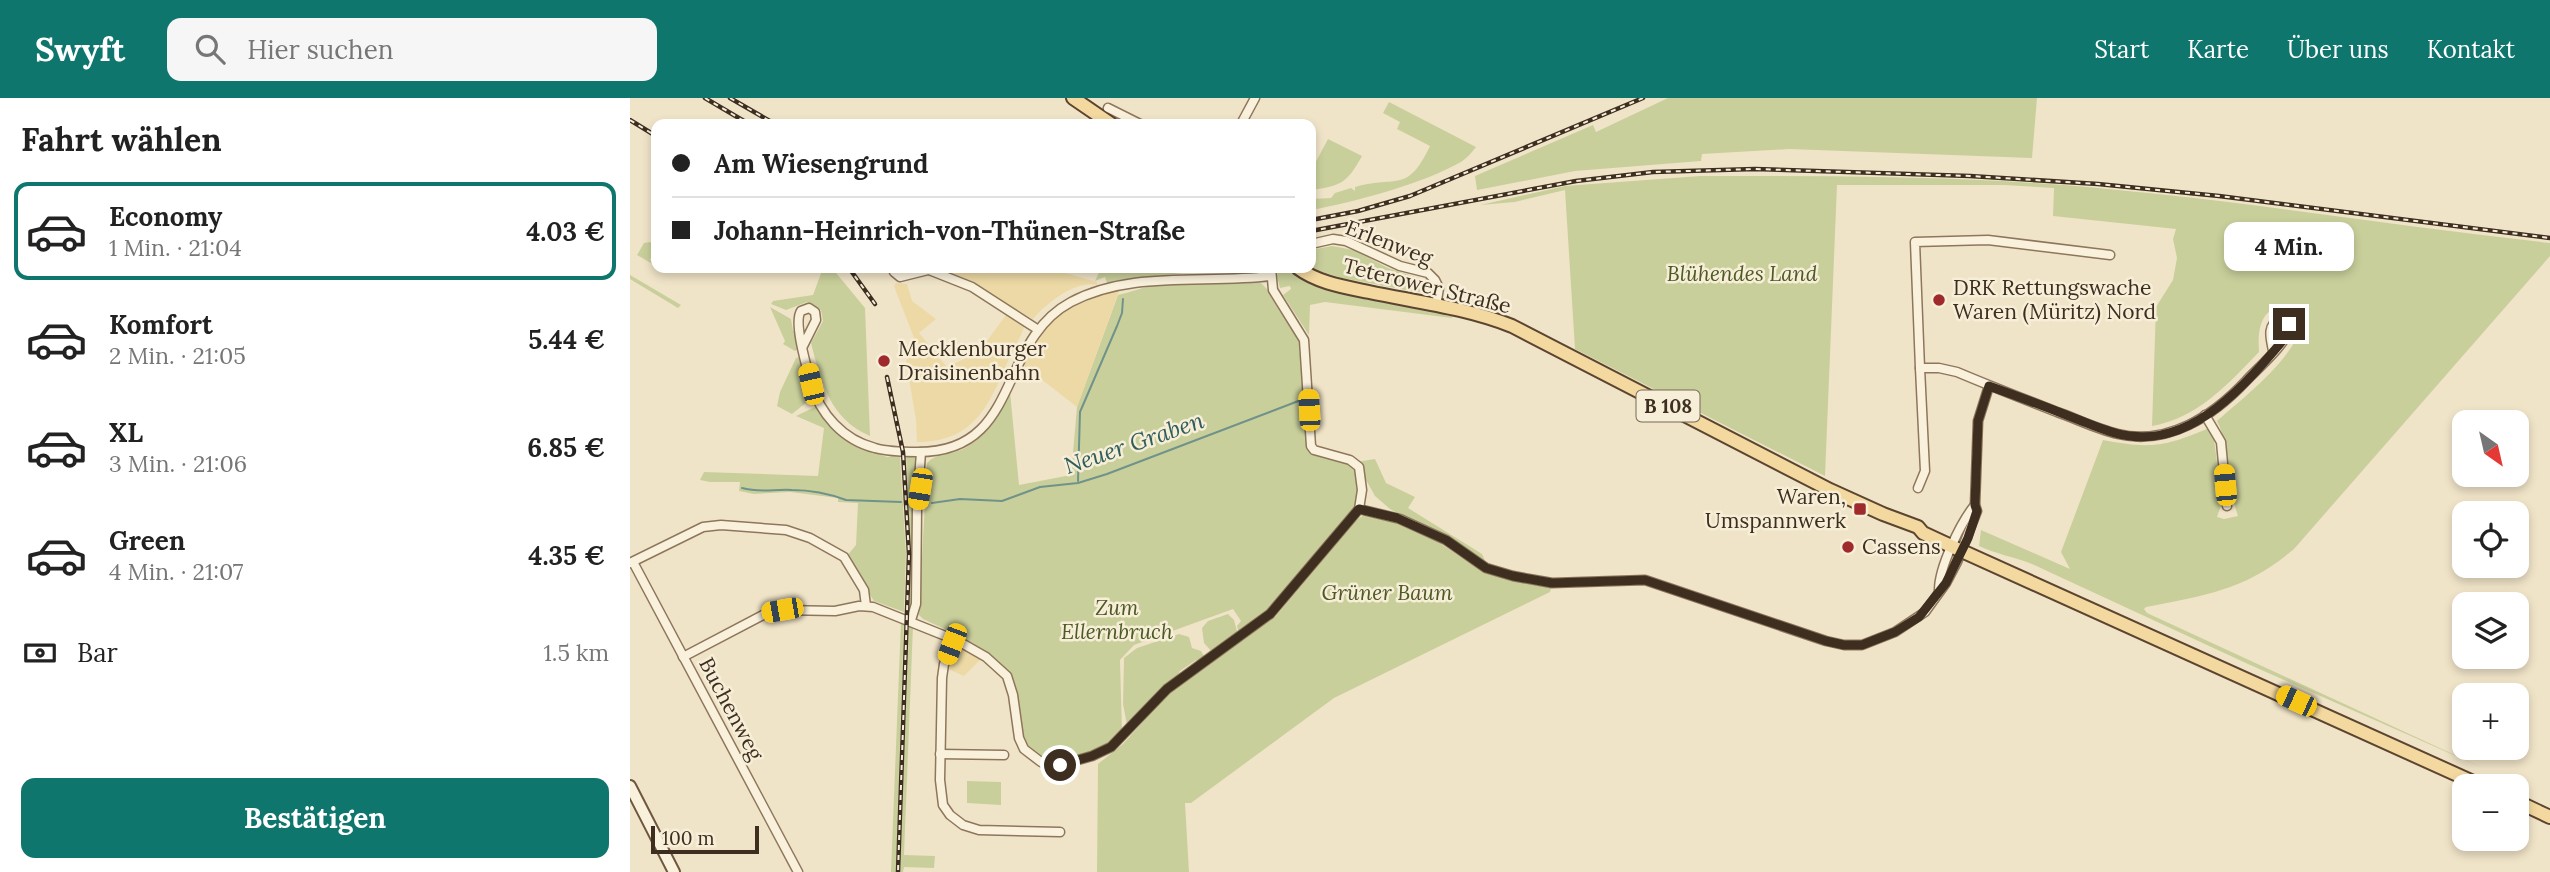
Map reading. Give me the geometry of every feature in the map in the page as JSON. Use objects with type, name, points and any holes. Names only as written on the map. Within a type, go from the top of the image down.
[{"type":"main road","points":[[1073,98],[1101,119]]},
{"type":"main road","name":"Teterower Straße","points":[[1309,273],[1340,285],[1437,302],[1498,320],[1527,332],[1822,486],[1918,527],[1923,533],[1960,550]]},
{"type":"main road","name":"B 108","points":[[1960,550],[2455,774]]},
{"type":"main road","points":[[2529,808],[2550,817]]},
{"type":"street","points":[[1244,119],[1255,98]]},
{"type":"street","points":[[1108,108],[1130,119]]},
{"type":"street","name":"Erlenweg","points":[[1316,243],[1333,239],[1346,241],[1400,265],[1423,271],[1435,279],[1438,288],[1437,302]]},
{"type":"street","points":[[1918,488],[1925,471],[1915,242],[1988,240],[2110,255]]},
{"type":"street","points":[[895,273],[900,277],[913,273]]},
{"type":"street","points":[[936,273],[972,288],[1037,329]]},
{"type":"street","points":[[803,346],[818,403],[839,429],[872,448],[921,452],[942,450],[973,437],[986,425],[998,408],[1025,348],[1037,329],[1065,305],[1085,295],[1171,279],[1256,273]]},
{"type":"street","points":[[683,657],[767,613],[782,610],[835,611],[866,606],[878,608],[954,639],[986,657],[1007,676],[1013,695],[1019,738],[1030,756],[1041,762],[1058,765],[1092,756],[1111,747],[1167,689],[1270,614],[1359,509],[1363,490],[1359,467],[1350,460],[1314,450],[1311,446],[1304,340],[1275,294],[1270,273]]},
{"type":"street","points":[[1920,368],[1957,372],[2102,429],[2132,437],[2163,435],[2205,415],[2241,386],[2273,351]]},
{"type":"street","points":[[1359,509],[1397,518],[1446,540],[1486,568],[1513,576],[1552,583],[1645,580],[1844,645],[1862,645],[1895,632],[1919,617],[1937,593],[1939,581],[1960,550],[1975,505],[1978,421],[1989,386]]},
{"type":"street","points":[[2205,415],[2221,442],[2227,506]]},
{"type":"street","points":[[911,621],[916,604],[917,508],[921,452]]},
{"type":"street","points":[[631,563],[703,527],[721,525],[786,530],[810,538],[844,557],[864,590],[866,606]]},
{"type":"street","name":"Buchenweg","points":[[631,563],[798,872]]},
{"type":"street","points":[[954,639],[943,671],[940,754],[942,799],[946,810],[958,823],[979,830],[1060,832]]},
{"type":"street","points":[[940,754],[1004,755]]},
{"type":"street","points":[[630,786],[674,872]]},
{"type":"green space","points":[[1668,98],[2037,98],[2032,158],[1789,149],[1702,154],[1701,161],[1575,171],[1477,190],[1475,176],[1593,125],[1596,132]]},
{"type":"green space","points":[[1389,102],[1476,147],[1461,162],[1427,178],[1368,197],[1316,209],[1316,199],[1331,198],[1335,193],[1351,188],[1355,191],[1355,187],[1400,180],[1415,171],[1422,161],[1430,146],[1397,129],[1400,122],[1383,113]]},
{"type":"green space","points":[[1328,139],[1362,156],[1342,182],[1316,189],[1316,162]]},
{"type":"green space","name":"Blühendes Land","points":[[1700,176],[2002,181],[2139,192],[2550,243],[2550,256],[2294,549],[2259,574],[2225,589],[2144,609],[2147,613],[2452,754],[2032,564],[1979,546],[1981,530],[2070,569],[2061,552],[2103,440],[2133,445],[2157,445],[2209,428],[2214,439],[2222,502],[2217,517],[2224,519],[2238,516],[2225,444],[2217,421],[2273,370],[2296,338],[2299,323],[2292,311],[2285,307],[2272,310],[2261,325],[2259,352],[2236,376],[2198,408],[2169,422],[2152,426],[2156,307],[2173,280],[2177,258],[2173,239],[2176,229],[2053,216],[2054,188],[2004,185],[1837,185],[1825,476],[1575,349],[1565,190],[1515,202],[1480,205],[1565,186]]},
{"type":"green space","points":[[644,243],[651,243],[651,263],[637,255]]},
{"type":"green space","points":[[1332,246],[1354,250],[1388,268],[1421,279],[1429,287],[1425,291],[1416,292],[1316,270],[1316,249]]},
{"type":"green space","points":[[821,273],[836,273],[865,308],[870,436],[845,420],[829,398],[811,343],[823,321],[821,310],[807,302],[786,310],[771,304],[773,301],[813,295]]},
{"type":"green space","points":[[1099,273],[1182,273],[1107,283],[1105,277],[1095,281]]},
{"type":"green space","points":[[1278,273],[1293,273],[1411,308],[1452,315],[1452,318],[1325,302],[1310,305],[1309,335],[1283,295],[1291,289],[1290,286],[1280,288]]},
{"type":"green space","points":[[630,275],[681,305],[678,308],[630,279]]},
{"type":"green space","name":"Zum Ellernbruch","points":[[1254,280],[1269,291],[1299,342],[1309,449],[1316,455],[1345,461],[1357,472],[1360,487],[1353,513],[1267,612],[1239,634],[1237,626],[1241,621],[1233,609],[1134,645],[1120,660],[1122,732],[1087,754],[1059,760],[1045,758],[1034,753],[1024,743],[1005,669],[961,639],[963,634],[953,629],[951,632],[919,615],[927,463],[938,456],[961,450],[977,440],[996,418],[1010,392],[1019,485],[1071,475],[1077,407],[1118,295],[1156,285]]},
{"type":"green space","points":[[770,307],[791,319],[793,331],[796,331],[798,349],[795,351],[783,344],[785,341]]},
{"type":"green space","points":[[800,357],[812,398],[792,414],[777,406],[780,392],[796,358]]},
{"type":"green space","points":[[815,407],[837,432],[858,446],[887,457],[900,456],[906,554],[904,612],[874,601],[846,557],[856,545],[858,503],[838,502],[838,498],[790,492],[754,494],[739,491],[740,482],[700,480],[704,472],[818,476],[824,428],[796,416]]},
{"type":"green space","points":[[906,456],[913,456],[918,460],[912,610],[909,611],[911,555]]},
{"type":"green space","points":[[1375,459],[1386,483],[1415,497],[1408,508],[1482,554],[1487,565],[1390,509],[1375,496],[1356,462]]},
{"type":"green space","name":"Grüner Baum","points":[[1364,515],[1398,520],[1487,572],[1551,588],[1550,592],[1334,698],[1191,803],[1185,803],[1189,872],[1097,872],[1098,764],[1123,744],[1167,695],[1276,616],[1355,521]]},
{"type":"green space","points":[[1228,614],[1234,620],[1238,635],[1212,652],[1204,643],[1202,628],[1208,621]]},
{"type":"green space","points":[[901,621],[904,622],[896,872],[891,872]]},
{"type":"green space","points":[[909,624],[913,626],[904,855],[935,856],[934,868],[904,867],[903,872],[900,872]]},
{"type":"green space","points":[[1179,634],[1189,637],[1192,648],[1201,651],[1204,656],[1180,671],[1127,725],[1123,704],[1124,658],[1137,648]]},
{"type":"green space","points":[[967,781],[1001,782],[1001,805],[967,803]]},
{"type":"sand","points":[[944,273],[1065,273],[1097,282],[1097,285],[1089,284],[1071,289],[1046,306],[1033,319],[973,285]]},
{"type":"sand","points":[[896,283],[907,284],[912,301],[936,319],[919,333],[947,367],[979,352],[1006,315],[1024,327],[987,404],[978,417],[954,435],[917,442],[906,360],[922,348],[914,338],[894,286]]},
{"type":"sand","points":[[1119,291],[1077,407],[1022,364],[1038,335],[1060,314],[1088,300]]},
{"type":"sand","points":[[958,647],[981,659],[964,676],[946,668],[952,653]]},
{"type":"waterway","points":[[1078,481],[1080,412],[1122,313],[1123,299]]},
{"type":"waterway","name":"Neuer Graben","points":[[932,503],[960,499],[1002,501],[1040,487],[1078,483],[1301,400]]},
{"type":"waterway","name":"Neuer Graben","points":[[742,488],[761,491],[806,491],[846,500],[901,502]]},
{"type":"railway","points":[[705,98],[741,119]]},
{"type":"railway","points":[[730,98],[766,119]]},
{"type":"railway","points":[[1316,219],[1358,211],[1410,196],[1643,98]]},
{"type":"railway","points":[[630,120],[651,133]]},
{"type":"railway","points":[[1316,230],[1576,181],[1653,172],[1755,169],[1970,176],[2098,184],[2219,196],[2550,238]]},
{"type":"railway","points":[[853,273],[875,304]]},
{"type":"railway","points":[[887,377],[903,452],[909,554],[898,872]]},
{"type":"place","name":"DRK Rettungswache Waren (Müritz) Nord","points":[[1939,300]]},
{"type":"place","name":"Mecklenburger Draisinenbahn","points":[[884,361]]},
{"type":"place","name":"Waren, Umspannwerk","points":[[1860,509]]},
{"type":"place","name":"Cassens","points":[[1848,547]]},
{"type":"route","points":[[1060,765],[1098,754],[1111,747],[1167,689],[1270,614],[1359,509],[1397,518],[1446,540],[1486,568],[1513,576],[1552,583],[1610,579],[1645,580],[1826,641],[1851,646],[1869,643],[1895,632],[1925,612],[1957,562],[1977,511],[1978,421],[1989,386],[2117,434],[2132,437],[2163,435],[2193,423],[2241,386],[2290,332],[2289,324]]}]
